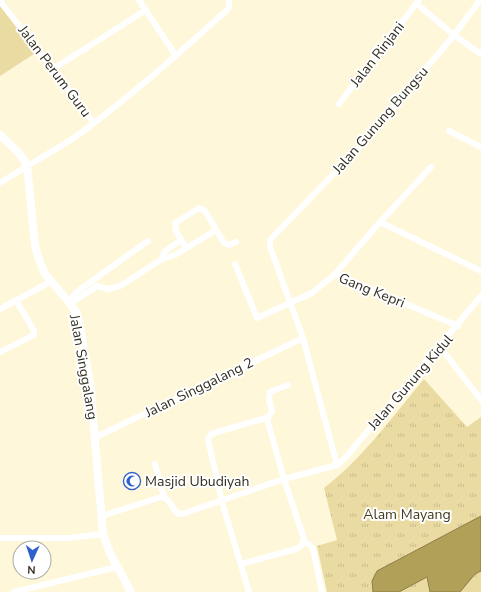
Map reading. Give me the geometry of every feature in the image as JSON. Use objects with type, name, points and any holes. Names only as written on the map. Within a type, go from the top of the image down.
[{"type":"main road","points":[[1,137],[19,153],[27,165]]},
{"type":"main road","name":"Jalan Singgalang","points":[[27,165],[38,258],[50,282],[69,302],[76,312],[79,322],[90,383],[104,534],[110,553],[131,592]]},
{"type":"street","points":[[139,0],[176,56]]},
{"type":"street","points":[[0,183],[76,136],[94,123],[176,56],[226,11],[229,7],[229,0]]},
{"type":"street","name":"Jalan Gunung Bungsu","points":[[291,304],[270,244],[274,235],[309,201],[367,139],[454,35],[480,0]]},
{"type":"street","name":"Jalan Perum Guru","points":[[0,1],[54,69],[94,123]]},
{"type":"street","name":"Jalan Rinjani","points":[[338,104],[418,2],[454,35],[481,54]]},
{"type":"street","points":[[54,69],[146,10]]},
{"type":"street","points":[[449,131],[481,146]]},
{"type":"street","points":[[335,274],[380,222],[431,167]]},
{"type":"street","points":[[186,248],[176,231],[175,223],[199,208],[205,211],[226,245],[236,242]]},
{"type":"street","points":[[380,222],[481,271]]},
{"type":"street","points":[[69,302],[97,286],[108,289],[120,286],[162,259],[175,255],[216,230]]},
{"type":"street","points":[[162,259],[164,252],[181,240]]},
{"type":"street","points":[[69,302],[78,291],[148,241]]},
{"type":"street","name":"Gang Kepri","points":[[235,264],[257,318],[291,304],[312,293],[335,274],[458,326]]},
{"type":"street","points":[[0,309],[50,282]]},
{"type":"street","name":"Jalan Gunung Kidul","points":[[337,465],[345,458],[458,326],[481,296]]},
{"type":"street","points":[[0,352],[34,335],[34,331],[16,300]]},
{"type":"street","points":[[155,464],[164,497],[179,514],[222,502],[284,479],[337,465],[303,338],[291,304]]},
{"type":"street","name":"Jalan Singgalang 2","points":[[96,437],[303,338]]},
{"type":"street","points":[[440,347],[481,400]]},
{"type":"street","points":[[241,564],[296,549],[303,542],[304,538],[284,479],[267,419],[272,411],[269,399],[270,392],[288,385]]},
{"type":"street","points":[[249,592],[222,502],[208,439],[209,436],[257,420],[267,419]]},
{"type":"street","points":[[102,516],[164,497]]},
{"type":"street","points":[[0,538],[70,538],[104,534]]},
{"type":"street","points":[[303,542],[309,544],[313,549],[322,592]]},
{"type":"street","points":[[14,592],[117,566]]},
{"type":"green space","points":[[0,6],[37,52],[0,76]]},
{"type":"green space","name":"Alam Mayang","points":[[424,379],[467,427],[481,417],[481,592],[327,592],[317,546],[337,540],[324,488],[352,464],[365,450]]},
{"type":"shaded area","points":[[481,516],[481,571],[475,574],[460,592],[430,592],[427,577],[399,592],[373,592],[372,581],[377,571]]},
{"type":"place","name":"Masjid Ubudiyah","points":[[132,481]]}]
